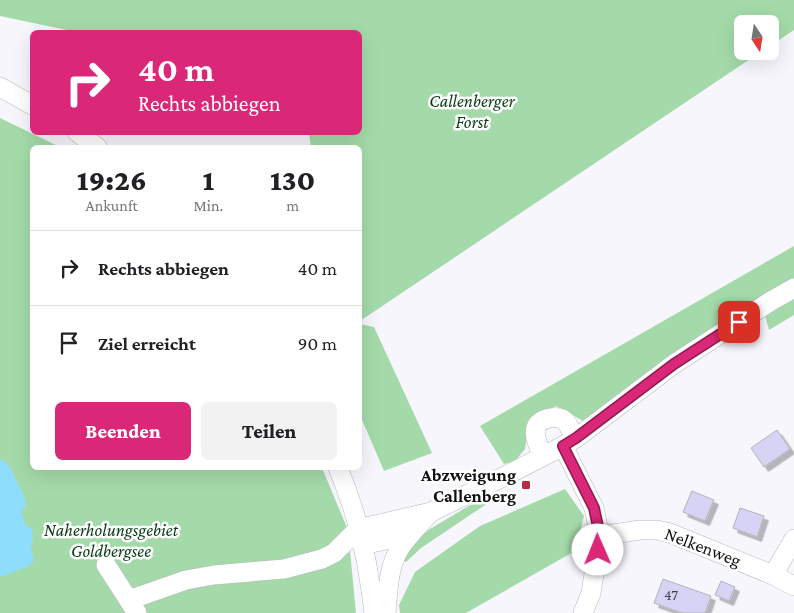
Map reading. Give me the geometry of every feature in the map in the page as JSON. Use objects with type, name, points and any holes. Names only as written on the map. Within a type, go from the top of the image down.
[{"type":"street","points":[[0,87],[30,104]]},
{"type":"street","points":[[81,135],[94,145]]},
{"type":"street","points":[[362,544],[503,478],[569,442],[674,364],[794,288]]},
{"type":"street","points":[[543,456],[535,436],[539,423],[545,419],[555,417],[562,419],[566,422],[569,442],[594,508],[600,536],[590,593],[583,613]]},
{"type":"street","points":[[339,470],[362,544],[374,613]]},
{"type":"street","points":[[386,613],[389,577],[394,560],[400,548],[430,512]]},
{"type":"street","name":"Nelkenweg","points":[[600,536],[640,530],[657,530],[670,533],[773,575],[794,586]]},
{"type":"street","points":[[106,565],[133,606],[186,580],[214,575],[284,569],[322,559],[362,544],[410,535]]},
{"type":"street","points":[[773,575],[794,539]]},
{"type":"green space","name":"Callenberger Forst","points":[[0,0],[794,0],[794,30],[779,40],[779,15],[734,15],[734,60],[749,60],[362,320],[362,145],[311,145],[309,135],[362,135],[362,30],[66,30],[0,16]]},
{"type":"green space","name":"Naherholungsgebiet Goldbergsee","points":[[0,118],[30,132],[30,135],[35,135],[56,145],[30,145],[30,470],[323,470],[348,530],[356,613],[0,613]]},
{"type":"green space","points":[[794,246],[794,278],[713,327],[585,422],[556,406],[539,415],[529,424],[525,449],[515,461],[504,464],[480,426]]},
{"type":"green space","points":[[794,299],[794,315],[769,330],[765,316]]},
{"type":"green space","points":[[362,324],[374,327],[432,453],[384,471],[362,420]]},
{"type":"green space","points":[[565,489],[584,516],[575,551],[466,613],[400,613],[399,605],[415,572],[480,526]]},
{"type":"green space","points":[[494,491],[497,497],[421,548],[406,562],[402,560],[412,542],[430,529]]},
{"type":"water","points":[[0,458],[10,467],[24,496],[26,506],[21,511],[26,526],[32,528],[31,548],[34,561],[27,567],[0,577]]},
{"type":"building","points":[[777,430],[790,449],[764,467],[751,448]]},
{"type":"building","points":[[692,491],[714,500],[705,521],[683,512]]},
{"type":"building","points":[[740,508],[764,516],[757,537],[733,528]]},
{"type":"building","points":[[663,579],[711,596],[705,613],[682,613],[654,603]]},
{"type":"building","points":[[721,581],[735,587],[729,601],[715,595]]},
{"type":"place","name":"Abzweigung Callenberg","points":[[526,485]]},
{"type":"route","points":[[598,550],[600,536],[594,508],[563,446],[674,364],[739,322]]}]
